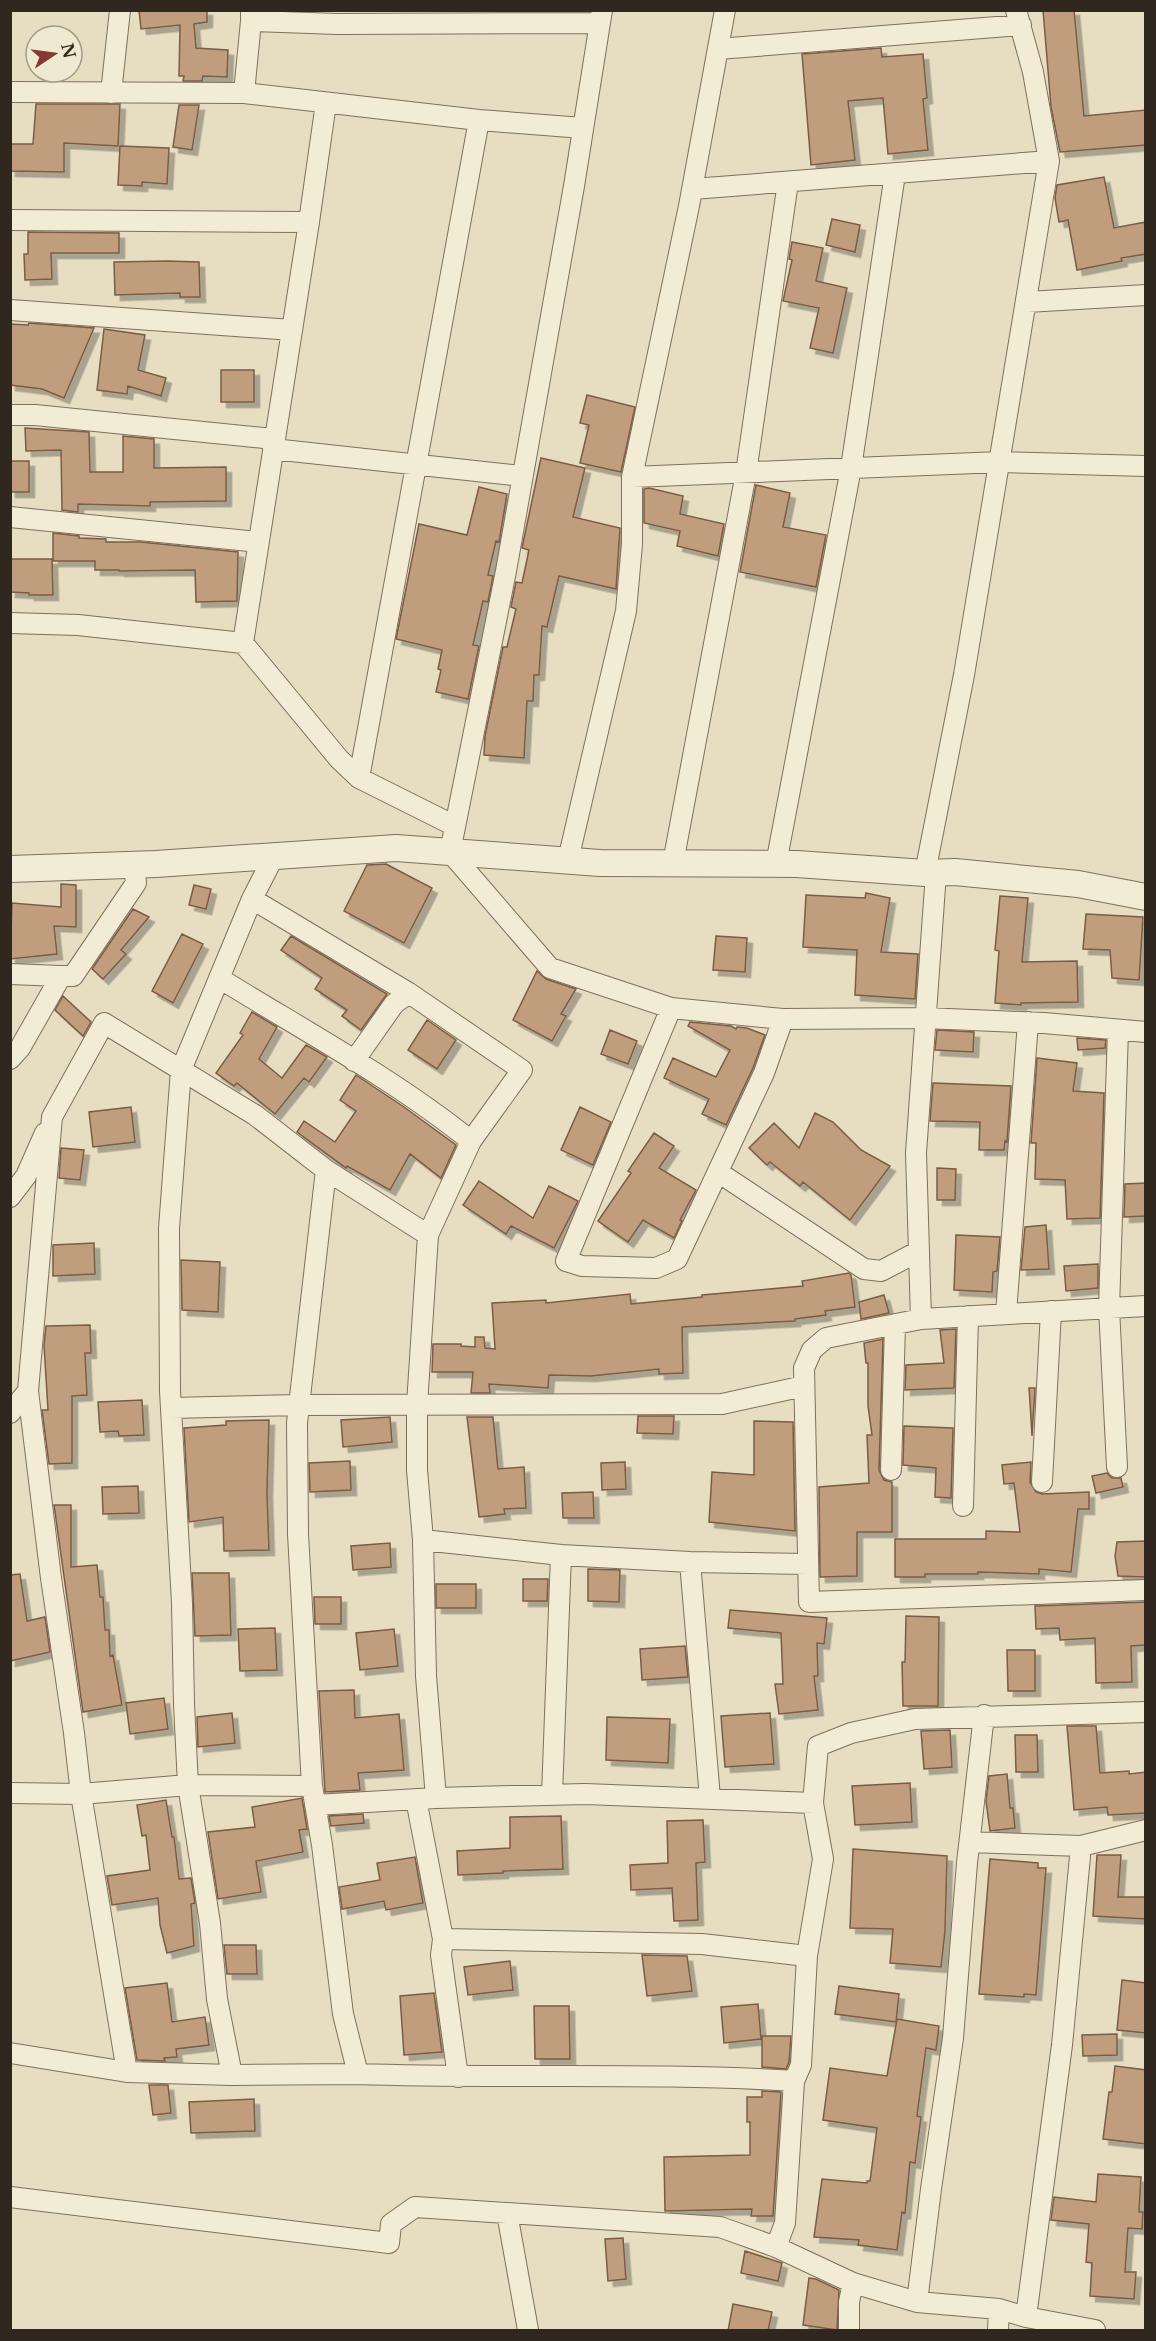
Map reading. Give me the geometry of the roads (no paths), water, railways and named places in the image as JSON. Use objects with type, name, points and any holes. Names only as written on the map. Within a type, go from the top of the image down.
[{"type":"street","points":[[111,93],[120,10]]},
{"type":"street","points":[[568,860],[626,611],[632,544],[633,477],[693,189],[725,10]]},
{"type":"street","points":[[243,93],[251,16],[337,24],[601,17],[506,571],[450,852]]},
{"type":"street","points":[[718,49],[1018,18],[1032,72],[1049,161],[930,873],[925,1018],[916,1154],[921,1319]]},
{"type":"street","points":[[10,92],[243,93],[479,120],[583,128]]},
{"type":"street","points":[[243,643],[326,103]]},
{"type":"street","points":[[359,778],[479,120]]},
{"type":"street","points":[[693,189],[1049,161]]},
{"type":"street","points":[[776,864],[851,468],[895,174]]},
{"type":"street","points":[[674,863],[746,473],[788,182]]},
{"type":"street","points":[[10,220],[309,222]]},
{"type":"street","points":[[1026,303],[1146,295]]},
{"type":"street","points":[[10,310],[292,330]]},
{"type":"street","points":[[10,415],[35,415],[274,444],[417,465],[522,476]]},
{"type":"street","points":[[633,477],[1000,462],[1146,466]]},
{"type":"street","points":[[10,517],[258,542]]},
{"type":"street","points":[[10,623],[78,625],[243,643],[339,759],[359,778],[455,826]]},
{"type":"street","points":[[10,869],[134,865],[396,848],[568,860],[776,864],[930,873],[955,872],[1078,884],[1146,897]]},
{"type":"street","points":[[450,852],[550,968],[671,1008],[783,1019],[925,1018],[1028,1022],[1146,1032]]},
{"type":"street","points":[[232,2075],[217,1999],[210,1923],[188,1785],[182,1603],[173,1474],[169,1228],[181,1070],[252,899],[274,856]]},
{"type":"street","points":[[10,974],[73,976],[136,883],[134,865]]},
{"type":"street","points":[[252,899],[409,993],[522,1070],[471,1141],[428,1235],[417,1405],[417,1470],[423,1540],[426,1676],[436,1798]]},
{"type":"street","points":[[10,1059],[20,1048],[61,976]]},
{"type":"street","points":[[219,978],[354,1061],[446,1121],[471,1141]]},
{"type":"street","points":[[354,1061],[394,1004],[409,993]]},
{"type":"street","points":[[671,1008],[566,1261],[582,1266],[656,1268],[677,1259],[764,1073],[783,1019]]},
{"type":"street","points":[[1006,1313],[1028,1022]]},
{"type":"street","points":[[10,1197],[26,1176],[52,1117],[104,1023],[255,1115],[326,1170],[428,1235]]},
{"type":"street","points":[[1117,1467],[1109,1308],[1118,1030]]},
{"type":"street","points":[[52,1117],[28,1391],[81,1794],[127,2073]]},
{"type":"street","points":[[326,1170],[297,1423],[298,1534],[313,1795],[322,1845],[343,2014],[358,2074]]},
{"type":"street","points":[[718,1173],[864,1269],[881,1271],[919,1251]]},
{"type":"street","points":[[1146,1305],[921,1319],[826,1338],[812,1350],[804,1368],[809,1602],[1146,1590]]},
{"type":"street","points":[[1042,1482],[1052,1311]]},
{"type":"street","points":[[963,1506],[968,1316]]},
{"type":"street","points":[[891,1470],[895,1324]]},
{"type":"street","points":[[171,1408],[299,1405],[722,1404],[804,1386]]},
{"type":"street","points":[[10,1413],[28,1391]]},
{"type":"street","points":[[423,1540],[561,1555],[690,1562],[808,1564]]},
{"type":"street","points":[[552,1795],[561,1555]]},
{"type":"street","points":[[690,1562],[710,1798]]},
{"type":"street","points":[[776,2247],[784,2223],[794,2081],[801,2065],[807,1956],[823,1859],[813,1803],[818,1746],[851,1733],[915,1719],[1146,1712]]},
{"type":"street","points":[[917,2302],[953,2038],[970,1842],[984,1716]]},
{"type":"street","points":[[10,1794],[81,1794],[188,1785],[313,1795],[416,1799],[585,1794],[813,1803]]},
{"type":"street","points":[[416,1799],[443,1939],[441,1954],[458,2078]]},
{"type":"street","points":[[970,1842],[1081,1846],[1146,1830]]},
{"type":"street","points":[[1026,2317],[1062,2045],[1081,1846]]},
{"type":"street","points":[[443,1939],[702,1944],[807,1956]]},
{"type":"street","points":[[10,2053],[127,2073],[358,2074],[458,2078],[725,2077],[794,2081]]},
{"type":"street","points":[[10,2197],[389,2243],[391,2224],[415,2207],[720,2227],[776,2247],[853,2283],[917,2302],[999,2309],[1095,2331]]},
{"type":"street","points":[[507,2213],[528,2331]]},
{"type":"street","points":[[849,2331],[849,2302],[853,2283]]},
{"type":"street","points":[[998,2331],[999,2309]]}]
